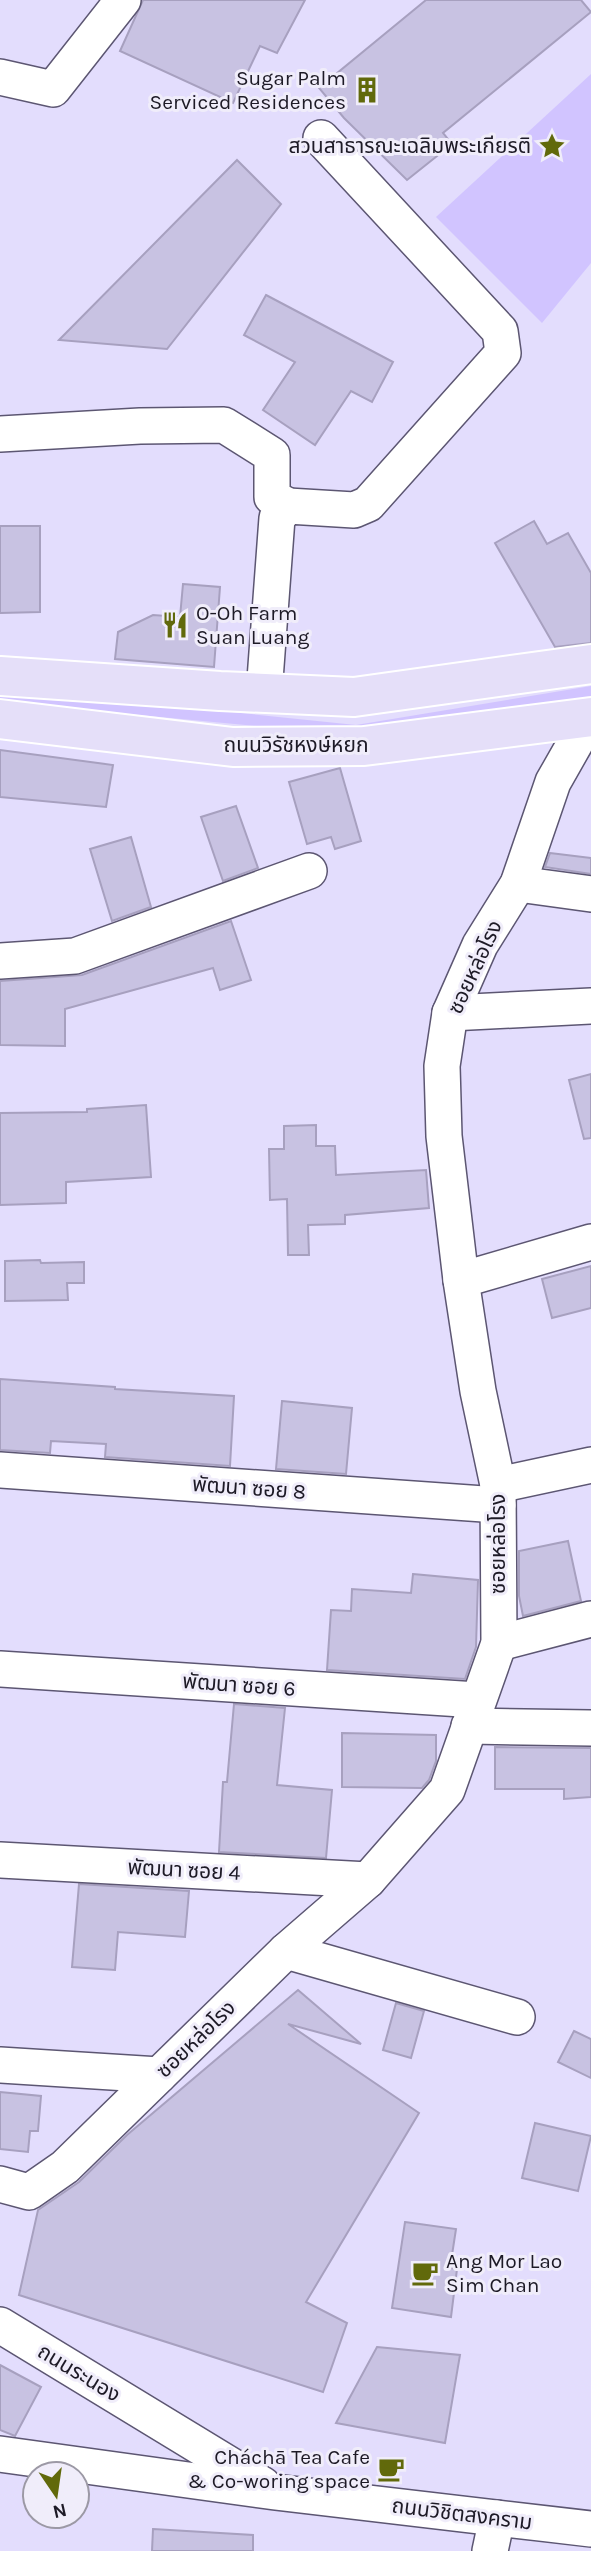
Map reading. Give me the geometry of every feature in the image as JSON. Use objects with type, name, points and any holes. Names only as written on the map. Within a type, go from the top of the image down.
[{"type":"main road","points":[[4,674],[354,697],[591,664]]},
{"type":"main road","name":"ถนนวิรัชหงษ์หยก","points":[[2,720],[233,747],[364,746],[591,717]]},
{"type":"street","points":[[0,77],[53,89],[123,0]]},
{"type":"street","points":[[0,434],[140,426],[224,425],[272,456],[272,497],[288,506],[354,510],[368,504],[503,352],[500,331],[321,138]]},
{"type":"street","points":[[264,693],[277,518],[288,506]]},
{"type":"street","name":"ซอยหล่อโรง","points":[[0,2184],[29,2192],[65,2167],[286,1951],[368,1880],[447,1790],[499,1643],[498,1495],[461,1280],[444,1136],[442,1066],[450,1013],[480,945],[518,884],[553,782],[591,717]]},
{"type":"street","points":[[0,961],[75,956],[309,871]]},
{"type":"street","points":[[518,884],[591,894]]},
{"type":"street","points":[[450,1013],[591,1006]]},
{"type":"street","points":[[461,1280],[591,1242]]},
{"type":"street","name":"พัฒนา ซอย 8","points":[[0,1470],[498,1495],[591,1465]]},
{"type":"street","points":[[499,1643],[591,1619]]},
{"type":"street","name":"พัฒนา ซอย 6","points":[[0,1669],[473,1713],[591,1728]]},
{"type":"street","name":"พัฒนา ซอย 4","points":[[0,1860],[368,1880]]},
{"type":"street","points":[[286,1951],[517,2017]]},
{"type":"street","points":[[0,2065],[159,2075]]},
{"type":"street","name":"ถนนระนอง","points":[[0,2325],[275,2492]]},
{"type":"street","points":[[150,2474],[164,2466],[171,2446],[159,2421]]},
{"type":"street","name":"ถนนวิชิตสงคราม","points":[[0,2454],[275,2492],[493,2534],[591,2529]]},
{"type":"shaded area","name":"สวนสาธารณะเฉลิมพระเกียรติ","points":[[591,74],[591,263],[542,323],[436,217]]},
{"type":"shaded area","points":[[591,686],[591,697],[582,699],[353,735],[0,702],[0,688],[356,725]]},
{"type":"building","points":[[143,0],[305,0],[277,53],[260,46],[233,103],[120,51]]},
{"type":"building","name":"Sugar Palm Serviced Residences","points":[[426,0],[581,0],[591,12],[443,133],[452,144],[407,180],[344,118],[319,88]]},
{"type":"building","points":[[237,160],[281,204],[167,349],[59,340]]},
{"type":"building","points":[[266,295],[393,362],[372,402],[351,391],[315,445],[263,410],[295,362],[244,335]]},
{"type":"building","points":[[534,521],[547,544],[568,533],[591,573],[591,643],[555,647],[495,543]]},
{"type":"building","points":[[0,526],[40,526],[40,612],[0,613]]},
{"type":"building","name":"O-Oh Farm Suan Luang","points":[[183,584],[220,587],[214,667],[115,659],[118,632],[153,615],[180,617]]},
{"type":"building","points":[[0,750],[113,765],[106,807],[0,797]]},
{"type":"building","points":[[340,768],[361,841],[335,849],[331,837],[307,844],[289,782]]},
{"type":"building","points":[[236,806],[258,868],[223,881],[201,817]]},
{"type":"building","points":[[131,837],[151,907],[112,921],[90,849]]},
{"type":"building","points":[[550,853],[591,858],[591,874],[545,867]]},
{"type":"building","points":[[231,921],[251,980],[220,990],[213,968],[65,1009],[65,1046],[0,1045],[0,981],[82,975]]},
{"type":"building","points":[[591,1074],[591,1138],[584,1139],[569,1080]]},
{"type":"building","points":[[146,1105],[151,1177],[66,1182],[66,1203],[0,1205],[0,1113],[87,1112],[87,1109]]},
{"type":"building","points":[[316,1125],[316,1146],[335,1146],[336,1175],[426,1170],[429,1208],[345,1215],[345,1224],[308,1225],[309,1255],[288,1255],[287,1199],[270,1200],[269,1149],[284,1149],[284,1126]]},
{"type":"building","points":[[40,1260],[41,1263],[84,1262],[84,1283],[67,1283],[68,1300],[5,1301],[5,1261]]},
{"type":"building","points":[[591,1266],[591,1308],[552,1318],[542,1279]]},
{"type":"building","points":[[0,1379],[234,1396],[230,1466],[105,1457],[106,1444],[51,1441],[50,1453],[0,1450]]},
{"type":"building","points":[[282,1401],[352,1408],[346,1474],[276,1469]]},
{"type":"building","points":[[568,1541],[581,1601],[523,1616],[519,1596],[519,1551]]},
{"type":"building","points":[[413,1574],[478,1580],[476,1647],[465,1679],[327,1670],[331,1610],[351,1611],[352,1589],[411,1593]]},
{"type":"building","points":[[234,1704],[285,1708],[277,1785],[332,1790],[326,1858],[219,1852],[223,1782],[227,1782]]},
{"type":"building","points":[[342,1733],[436,1735],[436,1761],[429,1780],[422,1788],[342,1787]]},
{"type":"building","points":[[495,1747],[591,1748],[591,1797],[564,1799],[564,1789],[495,1789]]},
{"type":"building","points":[[79,1884],[189,1891],[185,1937],[118,1932],[115,1970],[72,1967]]},
{"type":"building","points":[[298,1990],[361,2044],[288,2024],[419,2113],[306,2302],[347,2323],[323,2392],[19,2295],[38,2210],[79,2182],[127,2135]]},
{"type":"building","points":[[396,2003],[424,2011],[411,2058],[383,2050]]},
{"type":"building","points":[[574,2031],[591,2039],[591,2078],[558,2062]]},
{"type":"building","points":[[0,2092],[41,2096],[38,2131],[30,2131],[28,2152],[0,2149]]},
{"type":"building","points":[[535,2123],[591,2136],[578,2191],[522,2178]]},
{"type":"building","points":[[405,2222],[456,2229],[450,2268],[457,2269],[451,2317],[392,2308]]},
{"type":"building","points":[[377,2347],[460,2355],[445,2443],[336,2423]]},
{"type":"building","points":[[0,2365],[41,2387],[15,2436],[0,2430]]},
{"type":"building","points":[[153,2529],[253,2535],[253,2551],[152,2551]]},
{"type":"place","name":"Sugar Palm Serviced Residences","points":[[367,90]]},
{"type":"place","name":"สวนสาธารณะเฉลิมพระเกียรติ","points":[[552,146]]},
{"type":"place","name":"O-Oh Farm Suan Luang","points":[[175,625]]},
{"type":"place","name":"Ang Mor Lao Sim Chan","points":[[425,2273]]},
{"type":"place","name":"Cháchā Tea Cafe & Co-woring space","points":[[391,2469]]}]
